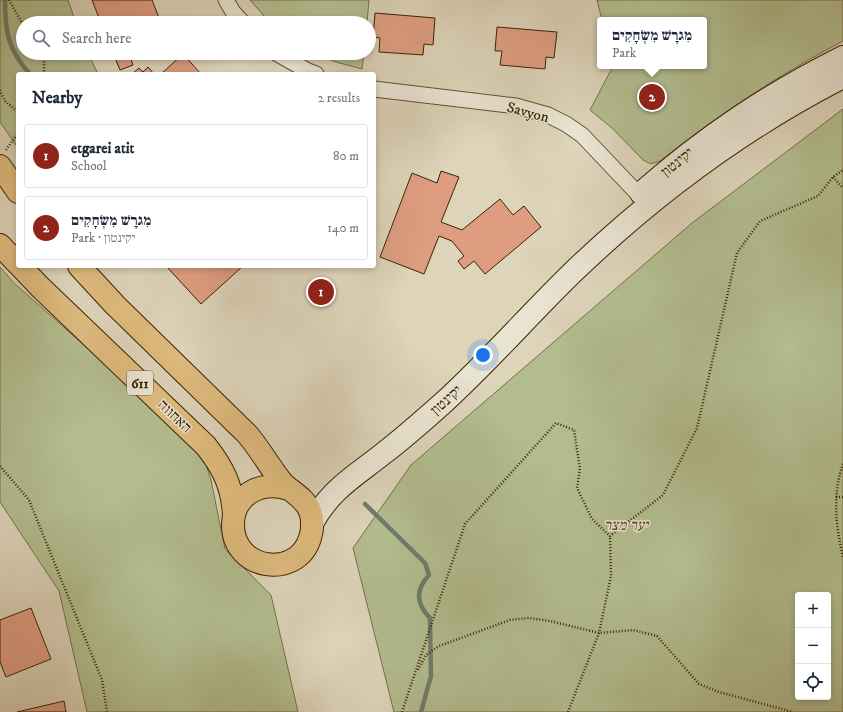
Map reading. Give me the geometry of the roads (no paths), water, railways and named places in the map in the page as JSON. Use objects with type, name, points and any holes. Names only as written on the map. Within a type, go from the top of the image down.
[{"type":"main road","points":[[2,159],[16,188]]},
{"type":"main road","name":"האחווה","points":[[0,245],[16,262]]},
{"type":"main road","name":"האחווה","points":[[22,268],[206,446],[218,462],[229,483],[234,515]]},
{"type":"main road","name":"611","points":[[81,268],[115,305],[247,434],[265,456],[282,481],[304,500],[310,511],[312,523],[309,542],[298,556],[287,562],[269,565],[257,562],[242,550],[234,534],[234,515]]},
{"type":"main road","points":[[234,515],[240,503],[253,491],[271,486],[292,490]]},
{"type":"street","points":[[226,0],[237,16]]},
{"type":"street","name":"יקינטון","points":[[643,200],[701,143],[772,95],[843,57]]},
{"type":"street","points":[[288,60],[311,72]]},
{"type":"street","name":"יקינטון","points":[[312,523],[325,503],[340,486],[394,445],[432,413],[495,353],[541,304],[585,249],[611,222],[643,200],[694,170],[745,134],[799,101],[843,77]]},
{"type":"street","name":"Savyon","points":[[376,89],[516,106],[548,115],[566,124],[582,135],[643,200]]},
{"type":"street","name":"יקינטון","points":[[292,490],[301,493],[314,493],[340,486]]},
{"type":"waterway","points":[[5,0],[7,31],[9,40],[16,55]]},
{"type":"waterway","points":[[19,60],[28,72]]},
{"type":"waterway","points":[[365,504],[425,563],[429,575],[421,586],[419,592],[422,607],[430,618],[431,676],[421,712]]},
{"type":"place","name":"מִגרָשׁ מִשְׂחָקִים","points":[[652,97]]},
{"type":"place","name":"etgarei atit","points":[[321,292]]},
{"type":"park label","name":"יער מצר","points":[[626,525]]}]
